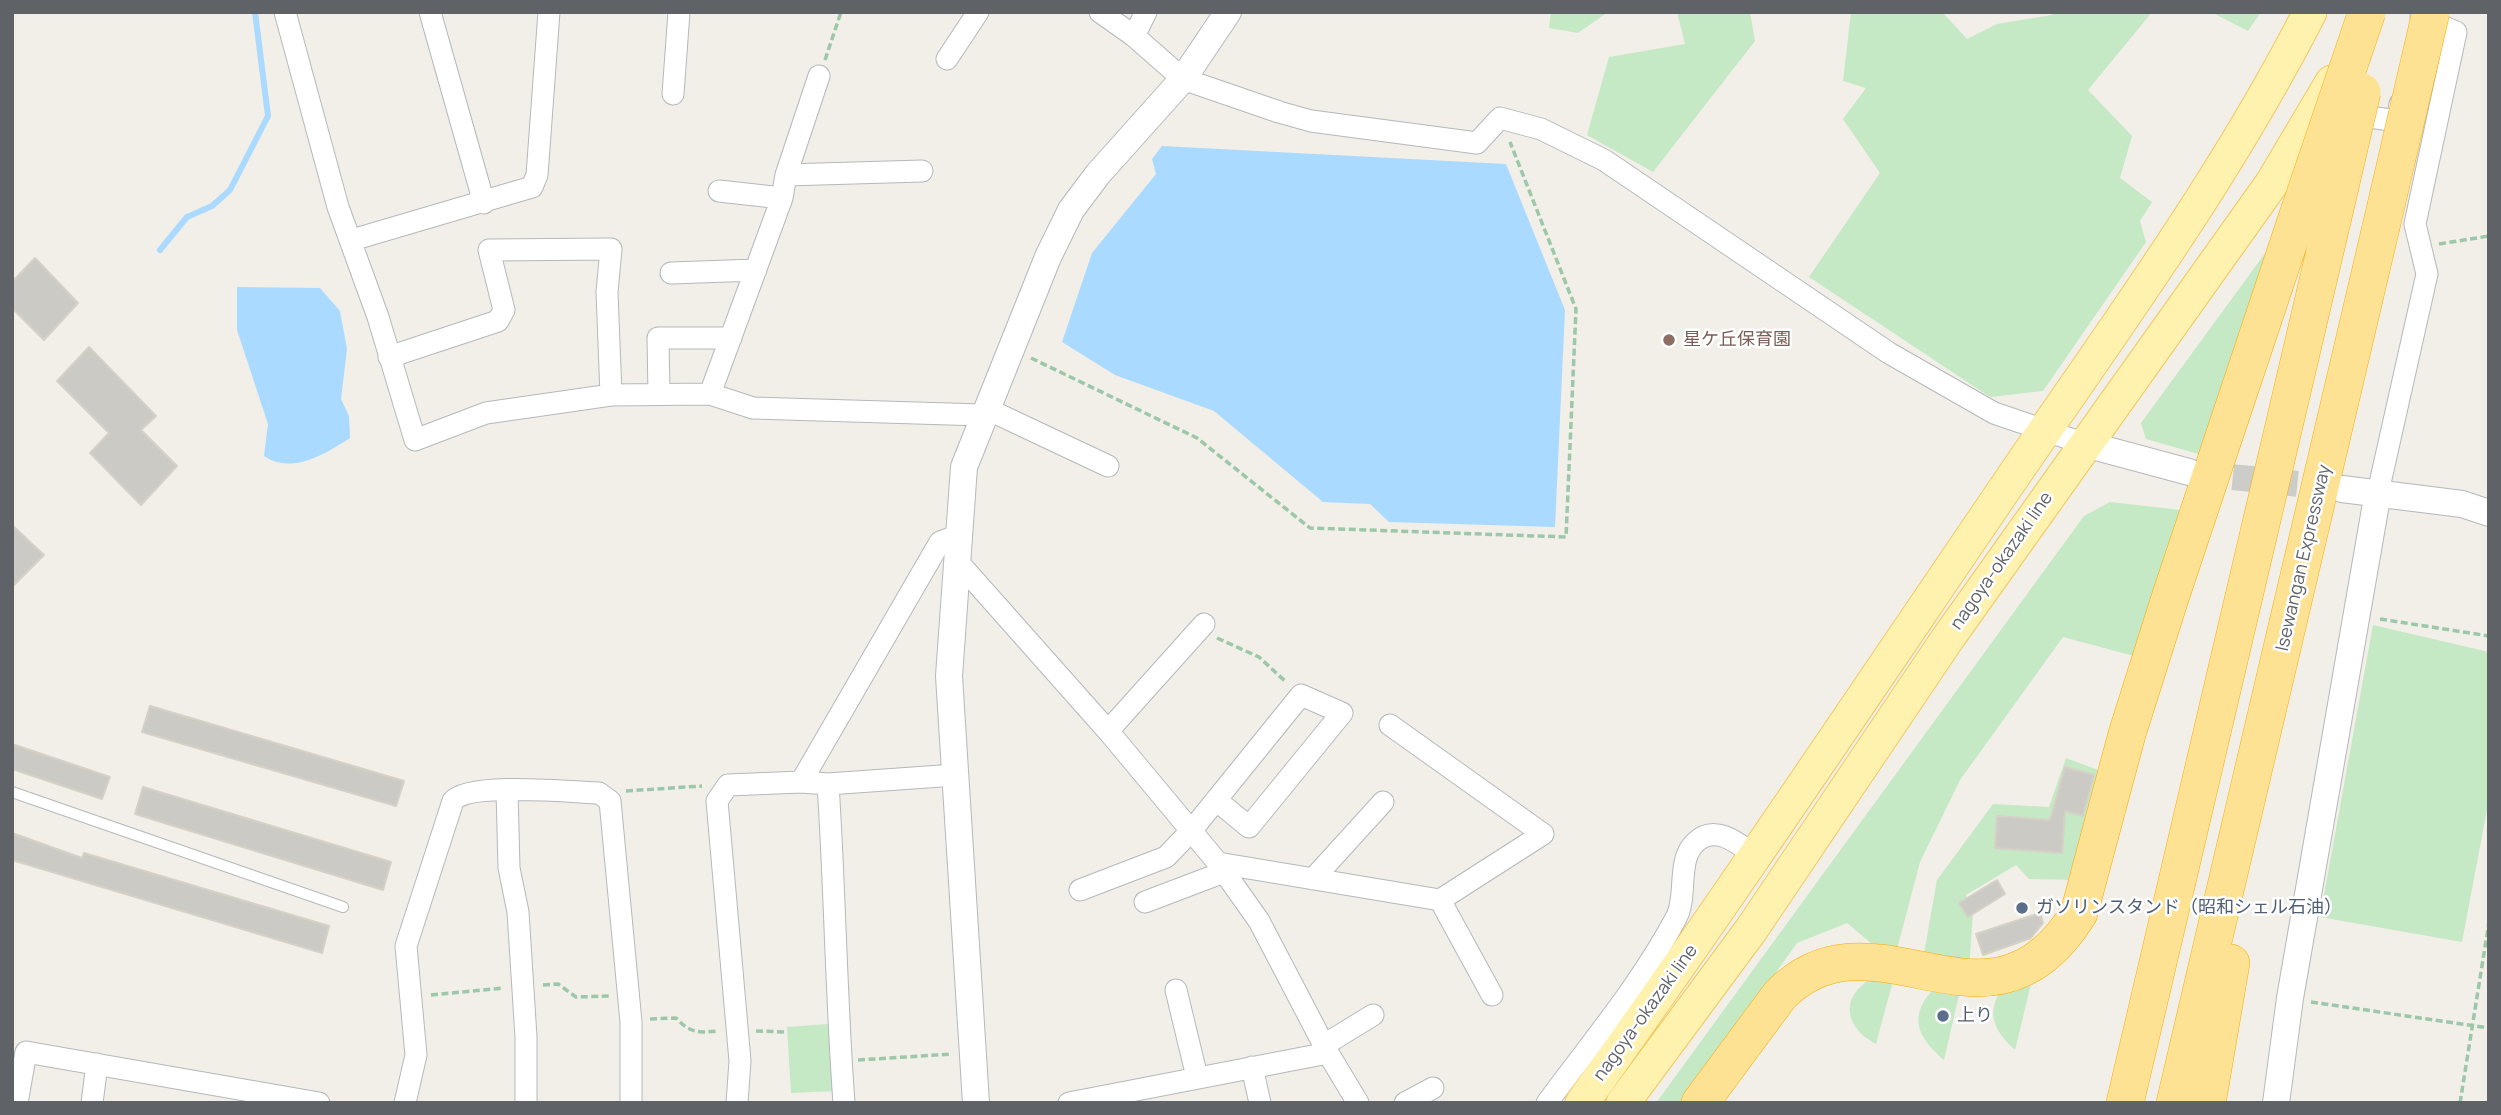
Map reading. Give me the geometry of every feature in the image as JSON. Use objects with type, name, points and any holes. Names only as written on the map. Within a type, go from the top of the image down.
[{"type":"highway","points":[[2125,1103],[2316,215],[2367,12]]},
{"type":"highway","points":[[1700,1103],[1780,995],[1793,982],[1823,965],[1839,961],[1871,960],[1964,979],[1999,977],[2029,965],[2057,944],[2069,930],[2079,913],[2090,878],[2127,734],[2170,598],[2316,215],[2380,12]]},
{"type":"highway","name":"Isewangan Expressway","points":[[2175,1103],[2381,227],[2449,19]]},
{"type":"highway","points":[[2207,1103],[2290,620]]},
{"type":"main road","name":"nagoya-okazaki line","points":[[1581,1103],[1757,857],[2044,431],[2135,302],[2275,81],[2310,12]]},
{"type":"main road","name":"nagoya-okazaki line","points":[[1623,1103],[1751,930],[1948,638],[2272,183],[2318,109],[2367,12]]},
{"type":"street","points":[[285,12],[338,207],[352,240],[415,440],[486,413],[611,395],[709,394],[753,408],[984,412],[1108,466]]},
{"type":"street","points":[[430,12],[484,203]]},
{"type":"street","points":[[352,240],[531,187],[537,175],[548,12]]},
{"type":"street","points":[[673,94],[679,12]]},
{"type":"street","points":[[947,59],[978,12]]},
{"type":"street","points":[[1100,12],[1135,36],[1183,79],[1311,121],[1477,143],[1500,118],[1541,129],[1604,160],[1889,353],[1994,413],[2085,444],[2189,472]]},
{"type":"street","points":[[1135,36],[1146,12]]},
{"type":"street","points":[[976,1103],[949,676],[964,467],[1048,257],[1072,210],[1098,174],[1183,79],[1228,12]]},
{"type":"street","points":[[2276,1103],[2290,998],[2378,492],[2427,274],[2415,225],[2449,19],[2419,16],[2397,121],[2318,109]]},
{"type":"street","points":[[709,394],[782,198],[786,176],[819,76]]},
{"type":"street","points":[[786,176],[922,171]]},
{"type":"street","points":[[719,191],[782,198]]},
{"type":"street","points":[[389,357],[498,321],[504,310],[489,250],[611,249],[607,292],[611,395]]},
{"type":"street","points":[[671,273],[756,270]]},
{"type":"street","points":[[659,394],[658,338],[731,338]]},
{"type":"street","points":[[2342,489],[2462,505],[2489,513]]},
{"type":"street","points":[[801,782],[940,542],[960,534]]},
{"type":"street","points":[[958,562],[1108,731],[1221,867],[1259,921],[1326,1049],[1358,1103]]},
{"type":"street","points":[[1108,731],[1201,627]]},
{"type":"street","points":[[1080,890],[1166,857],[1191,831],[1301,695],[1342,713],[1249,827],[1216,800]]},
{"type":"street","points":[[1145,902],[1221,867],[1440,900],[1543,834],[1390,725]]},
{"type":"street","points":[[737,1103],[740,1061],[717,801],[729,785],[801,782],[828,784],[955,775]]},
{"type":"street","points":[[828,784],[836,905],[836,993],[844,1103]]},
{"type":"street","points":[[508,791],[509,868],[518,912],[526,1103]]},
{"type":"street","points":[[405,1103],[416,1055],[406,947],[453,801],[464,793],[508,791],[598,793],[610,801],[631,1022],[631,1103]]},
{"type":"street","points":[[1313,879],[1383,802]]},
{"type":"street","points":[[1547,1103],[1652,960],[1679,915],[1689,851],[1697,840],[1710,834],[1726,836],[1757,857]]},
{"type":"street","points":[[1440,900],[1492,995]]},
{"type":"street","points":[[1176,990],[1197,1077]]},
{"type":"street","points":[[1069,1103],[1153,1094],[1197,1077],[1326,1049],[1373,1015]]},
{"type":"street","points":[[17,1103],[26,1052],[97,1064],[226,1095],[315,1102]]},
{"type":"street","points":[[92,1103],[97,1064]]},
{"type":"street","points":[[1252,1067],[1260,1103]]},
{"type":"street","points":[[1405,1103],[1433,1088]]},
{"type":"lane","points":[[12,792],[343,907]]},
{"type":"path","points":[[819,76],[841,12]]},
{"type":"path","points":[[1011,347],[1066,378],[1196,438],[1310,528],[1566,537],[1576,309],[1500,118]]},
{"type":"path","points":[[2421,247],[2489,236]]},
{"type":"path","points":[[2357,616],[2489,636]]},
{"type":"path","points":[[1201,627],[1259,657],[1301,695]]},
{"type":"path","points":[[598,793],[729,785]]},
{"type":"path","points":[[2460,1103],[2489,922]]},
{"type":"path","points":[[2290,998],[2489,1028]]},
{"type":"path","points":[[631,1022],[665,1017],[676,1018],[686,1029],[696,1033],[737,1030],[787,1032]]},
{"type":"path","points":[[841,1062],[972,1053]]},
{"type":"green space","points":[[1551,12],[1608,12],[1578,33],[1549,28]]},
{"type":"green space","points":[[1677,12],[1750,12],[1755,41],[1653,172],[1587,135],[1609,57],[1685,44]]},
{"type":"green space","points":[[1851,12],[1942,12],[1967,39],[1997,24],[2052,15],[2053,12],[2152,12],[2088,90],[2132,136],[2120,178],[2152,202],[2140,221],[2146,242],[2043,391],[1990,397],[1809,277],[1880,173],[1843,119],[1866,88],[1843,81]]},
{"type":"green space","points":[[2211,12],[2261,12],[2248,31]]},
{"type":"green space","points":[[2274,241],[2202,455],[2146,439],[2141,423]]},
{"type":"green space","points":[[2110,502],[2181,510],[2134,656],[2063,637],[1960,780],[1920,862],[1897,949],[1871,943],[1847,923],[1797,943],[1683,1103],[1656,1103],[2084,516]]},
{"type":"green space","points":[[2373,625],[2489,652],[2489,799],[2462,942],[2320,917]]},
{"type":"green space","points":[[2066,758],[2103,772],[2079,880],[2029,879],[2016,865],[1966,895],[1973,913],[1969,969],[1923,959],[1937,880],[1993,804],[2049,807]]},
{"type":"green space","points":[[1879,975],[1894,977],[1876,1044],[1856,1027],[1850,1008],[1857,990]]},
{"type":"green space","points":[[2027,982],[2031,984],[2015,1050],[1996,1027],[1993,1011],[2005,985]]},
{"type":"green space","points":[[1961,986],[1944,1060],[1922,1035],[1919,1012],[1926,998],[1934,990]]},
{"type":"green space","points":[[829,1024],[834,1091],[791,1093],[787,1027]]},
{"type":"water","points":[[1162,146],[1506,164],[1565,310],[1555,527],[1389,522],[1370,504],[1323,502],[1214,411],[1115,375],[1062,342],[1092,253],[1156,174],[1152,159]]},
{"type":"water","points":[[237,287],[320,288],[340,311],[347,349],[341,399],[349,416],[350,438],[319,456],[297,463],[275,461],[264,456],[268,424],[237,330]]},
{"type":"building","points":[[35,258],[78,303],[44,340],[12,308],[12,282]]},
{"type":"building","points":[[89,347],[156,416],[141,430],[177,466],[141,505],[90,453],[109,433],[57,381]]},
{"type":"building","points":[[12,525],[44,555],[12,587]]},
{"type":"building","points":[[150,706],[404,781],[396,806],[142,732]]},
{"type":"building","points":[[12,744],[110,777],[102,799],[12,769]]},
{"type":"building","points":[[2065,767],[2094,775],[2083,816],[2065,811],[2062,853],[1995,848],[1997,816],[2050,820]]},
{"type":"building","points":[[143,787],[391,862],[383,890],[135,814]]},
{"type":"building","points":[[12,833],[82,858],[84,853],[329,926],[322,953],[12,860]]},
{"type":"building","points":[[1997,880],[2005,894],[1968,917],[1959,903]]},
{"type":"building","points":[[2040,913],[2043,923],[2031,938],[1983,955],[1976,934]]},
{"type":"waterway","points":[[160,250],[187,217],[212,206],[230,190],[268,116],[255,12]]},
{"type":"tunnel","points":[[2194,473],[2337,488]]},
{"type":"place","name":"星ケ丘保育園","points":[[1669,340]]},
{"type":"place","name":"ガソリンスタンド（昭和シェル石油）","points":[[2022,908]]},
{"type":"place","name":"上り","points":[[1943,1016]]}]
